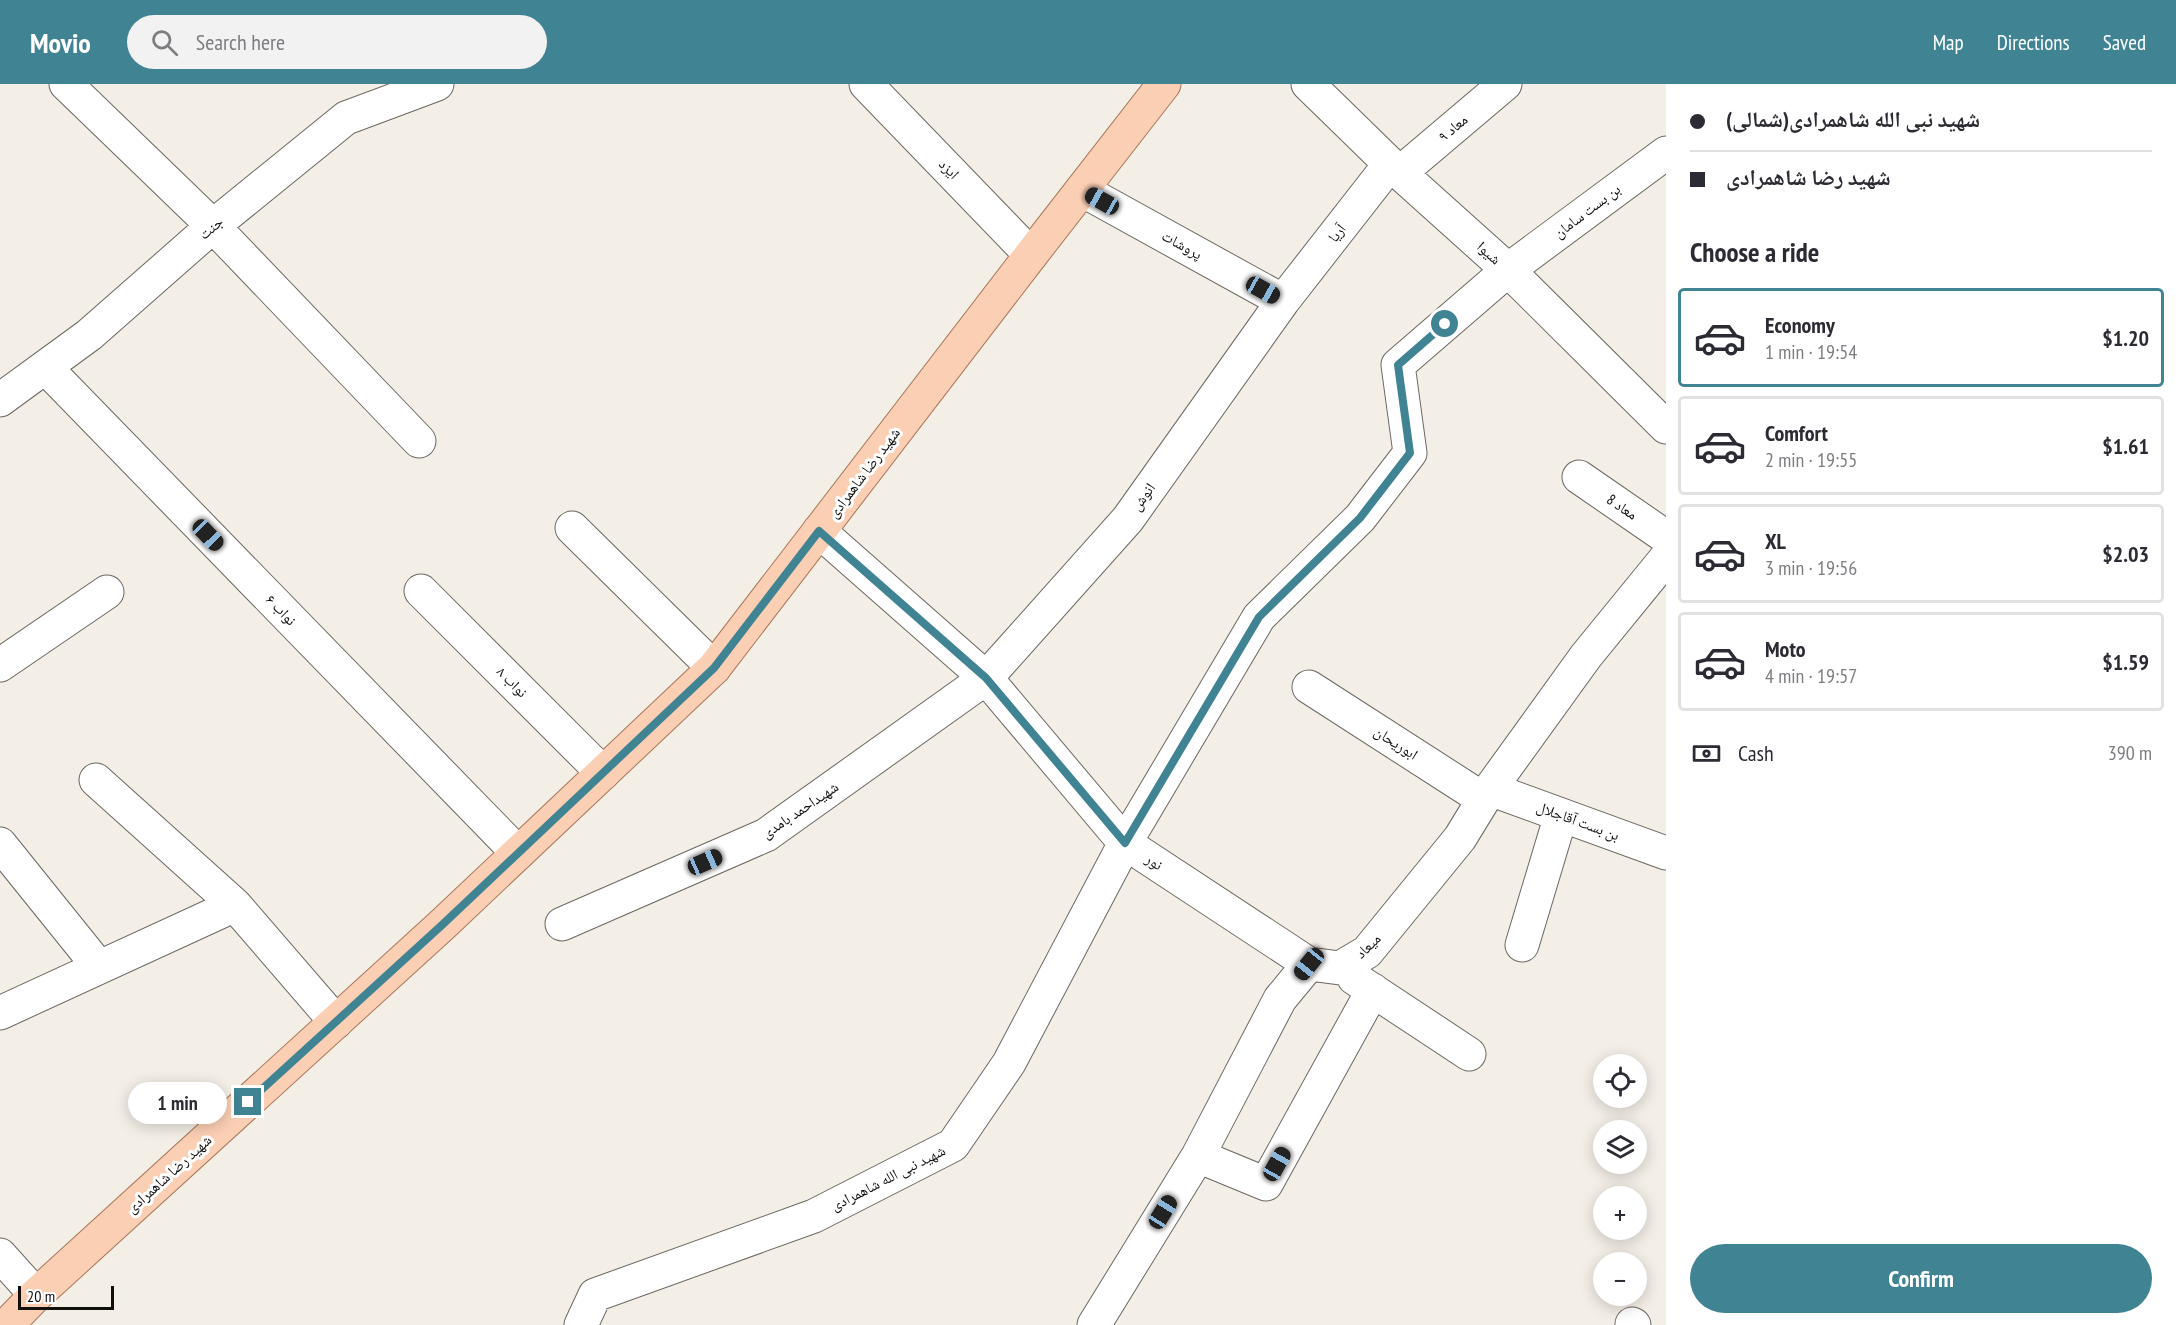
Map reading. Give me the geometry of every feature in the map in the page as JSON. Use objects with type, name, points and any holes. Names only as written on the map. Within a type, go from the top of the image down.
[{"type":"main road","name":"شهید رضا شاهمرادی","points":[[7,1325],[36,1295],[442,925],[714,668],[1163,84]]},
{"type":"street","points":[[66,84],[213,226],[419,441]]},
{"type":"street","name":"جنت","points":[[0,400],[89,335],[213,226],[346,118],[437,84]]},
{"type":"street","name":"ایزد","points":[[866,84],[1031,255]]},
{"type":"street","name":"شیوا","points":[[1308,84],[1508,270],[1666,427]]},
{"type":"street","name":"معاد ۹","points":[[1396,168],[1505,84]]},
{"type":"street","name":"بن بست سامان","points":[[1125,843],[1259,617],[1360,518],[1410,453],[1398,365],[1508,270],[1666,153]]},
{"type":"street","name":"آریا","points":[[1283,301],[1396,168]]},
{"type":"street","name":"پروشات","points":[[1082,190],[1283,301]]},
{"type":"street","name":"انوش","points":[[986,678],[1128,519],[1283,301]]},
{"type":"street","name":"نواب ۶","points":[[45,367],[518,854]]},
{"type":"street","name":"معاد 8","points":[[1579,477],[1666,537]]},
{"type":"street","points":[[572,528],[714,668]]},
{"type":"street","name":"نور","points":[[819,531],[986,678],[1125,843],[1325,966],[1373,990],[1469,1054]]},
{"type":"street","name":"میعاد","points":[[1094,1325],[1198,1156],[1280,999],[1325,966],[1366,952],[1460,838],[1487,794],[1586,656],[1666,558]]},
{"type":"street","name":"نواب ۸","points":[[421,591],[603,773]]},
{"type":"street","points":[[0,665],[107,592]]},
{"type":"street","name":"شهیداحمد بامدی","points":[[562,924],[766,835],[986,678]]},
{"type":"street","name":"ابوریحان","points":[[1309,687],[1487,794]]},
{"type":"street","points":[[96,780],[235,904],[336,1022]]},
{"type":"street","name":"بن بست آقاجلال","points":[[1487,794],[1561,815],[1666,853]]},
{"type":"street","points":[[1522,945],[1561,815]]},
{"type":"street","name":"شهید نبی الله شاهمرادی","points":[[581,1325],[595,1295],[814,1216],[952,1145],[1009,1063],[1125,843]]},
{"type":"street","points":[[0,844],[99,967]]},
{"type":"street","points":[[0,1013],[235,904]]},
{"type":"street","points":[[1198,1156],[1266,1184],[1373,990]]},
{"type":"street","points":[[0,1255],[36,1295]]},
{"type":"route","points":[[248,1102],[442,925],[714,668],[819,531],[986,678],[1125,843],[1259,617],[1360,518],[1410,453],[1398,365],[1445,324]]}]
